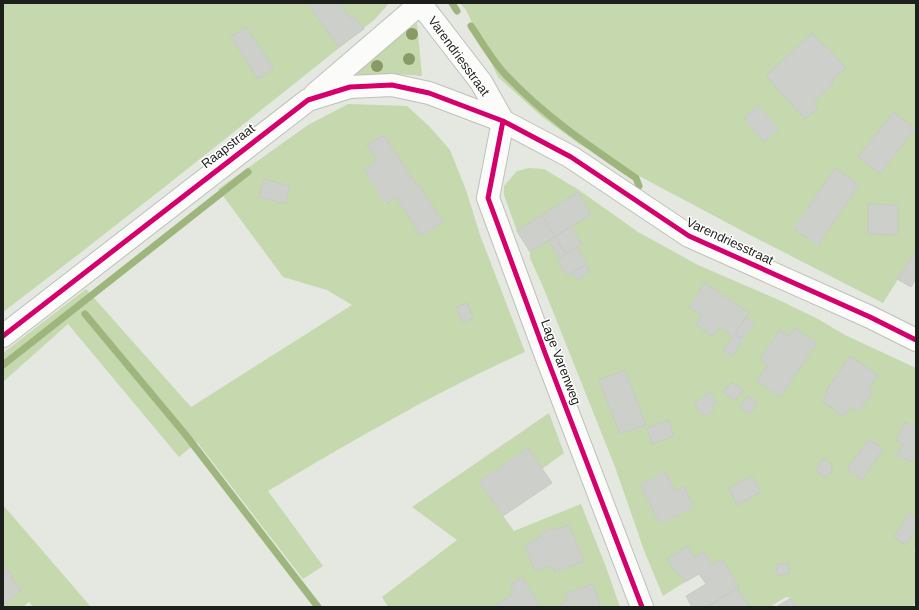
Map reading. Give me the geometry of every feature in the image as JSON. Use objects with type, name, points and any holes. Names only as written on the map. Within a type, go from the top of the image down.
[{"type":"street","points":[[308,100],[420,4]]},
{"type":"street","name":"Varendriesstraat","points":[[420,4],[481,82],[503,121],[571,157],[688,236],[863,314],[916,340]]},
{"type":"street","name":"Raapstraat","points":[[3,336],[308,100],[350,87],[392,85],[429,94],[503,121]]},
{"type":"street","name":"Lage Varenweg","points":[[503,121],[488,198],[545,354],[642,607]]},
{"type":"green space","points":[[3,3],[389,3],[374,20],[143,204],[3,312]]},
{"type":"green space","points":[[460,3],[916,3],[916,251],[883,303],[752,236],[579,144],[541,116],[498,77],[466,10]],"holes":[[[758,105],[779,129],[764,142],[744,118]],[[894,112],[915,129],[880,174],[859,157]],[[835,169],[859,185],[817,245],[794,228]],[[869,204],[898,205],[898,234],[868,234]]]},
{"type":"green space","points":[[417,23],[422,76],[388,74],[354,77],[352,73]]},
{"type":"green space","points":[[348,104],[407,106],[429,126],[450,150],[466,190],[480,235],[525,352],[427,400],[268,491],[323,566],[303,579],[197,442],[179,457],[68,324],[3,382],[3,353],[86,289],[191,407],[352,305],[327,290],[283,277],[218,189],[308,125]],"holes":[[[384,135],[415,183],[417,182],[443,222],[421,236],[396,197],[385,204],[364,169],[377,160],[368,145]]]},
{"type":"green space","points":[[529,168],[544,169],[579,190],[638,232],[698,265],[779,300],[818,319],[845,335],[916,368],[916,425],[915,427],[905,422],[897,440],[903,443],[897,456],[910,462],[913,458],[916,460],[916,548],[914,551],[916,552],[916,602],[913,606],[914,607],[797,607],[791,598],[786,597],[770,607],[749,607],[722,559],[712,565],[704,552],[695,557],[667,559],[685,582],[663,596],[645,553],[615,467],[544,289],[530,258],[530,252],[548,241],[560,258],[557,260],[567,276],[572,273],[577,280],[589,272],[585,264],[587,263],[577,247],[582,244],[571,226],[577,193],[517,231],[504,195],[504,186],[517,171]],"holes":[[[705,283],[749,313],[746,317],[755,323],[731,357],[723,351],[733,337],[719,327],[713,336],[696,325],[702,315],[689,306]],[[795,328],[817,343],[780,397],[758,381],[768,365],[760,359],[780,330],[789,336]],[[625,370],[646,425],[620,434],[600,380]],[[869,388],[873,391],[858,412],[850,407],[844,416],[826,391]],[[710,392],[717,402],[712,406],[714,410],[704,417],[694,403]],[[668,421],[652,444],[647,428]],[[664,472],[675,491],[684,487],[694,507],[660,524],[640,485]],[[752,476],[761,492],[737,504],[729,488]]]},
{"type":"green space","points":[[549,413],[564,453],[542,469],[528,448],[479,482],[514,531],[581,504],[620,607],[601,607],[593,584],[565,594],[567,600],[563,602],[563,604],[556,607],[541,607],[522,577],[510,585],[514,593],[492,607],[388,607],[382,597],[457,540],[412,507]],"holes":[[[569,525],[584,561],[556,572],[553,566],[548,566],[535,571],[525,545],[541,537],[540,533]]]},
{"type":"green space","points":[[3,505],[91,607],[33,607],[29,602],[23,607],[3,607],[3,602],[5,604],[21,590],[3,565]]},
{"type":"building","points":[[307,3],[339,3],[351,19],[354,16],[364,29],[339,47]]},
{"type":"building","points":[[246,27],[274,68],[258,79],[231,37]]},
{"type":"building","points":[[812,33],[846,68],[832,80],[834,83],[813,103],[818,108],[805,119],[766,76]]},
{"type":"building","points":[[758,105],[779,129],[764,142],[744,118]]},
{"type":"building","points":[[894,112],[915,129],[880,174],[858,157]]},
{"type":"building","points":[[384,135],[415,183],[417,182],[443,222],[421,236],[396,197],[386,204],[364,169],[377,160],[367,145]]},
{"type":"building","points":[[835,168],[859,185],[818,245],[794,229]]},
{"type":"building","points":[[264,179],[290,186],[285,204],[259,197]]},
{"type":"building","points":[[578,192],[591,214],[555,237],[542,215]]},
{"type":"building","points":[[868,204],[898,205],[898,235],[868,234]]},
{"type":"building","points":[[542,215],[555,237],[530,252],[517,231]]},
{"type":"building","points":[[571,226],[582,244],[566,254],[555,237]]},
{"type":"building","points":[[555,237],[566,254],[560,258],[548,241]]},
{"type":"building","points":[[577,247],[587,263],[567,276],[557,260]]},
{"type":"building","points":[[916,251],[916,282],[915,281],[911,287],[897,279]]},
{"type":"building","points":[[585,264],[590,272],[577,280],[572,273]]},
{"type":"building","points":[[705,283],[749,313],[735,334],[743,339],[732,357],[723,351],[733,337],[719,327],[713,336],[696,325],[702,315],[689,307]]},
{"type":"building","points":[[467,303],[473,318],[463,323],[456,307]]},
{"type":"building","points":[[746,317],[755,323],[743,339],[735,334]]},
{"type":"building","points":[[795,328],[817,343],[780,397],[757,381],[768,365],[760,359],[780,330],[789,336]]},
{"type":"building","points":[[850,356],[878,375],[869,388],[873,391],[858,412],[850,407],[844,417],[822,401],[828,393],[826,391]]},
{"type":"building","points":[[625,370],[646,425],[620,434],[599,380]]},
{"type":"building","points":[[732,382],[743,391],[734,401],[723,392]]},
{"type":"building","points":[[710,392],[717,403],[712,406],[714,410],[704,417],[694,403]]},
{"type":"building","points":[[747,396],[757,402],[750,414],[740,408]]},
{"type":"building","points":[[668,420],[674,436],[652,444],[647,428]]},
{"type":"building","points":[[905,422],[915,427],[916,425],[916,460],[913,458],[911,462],[897,456],[903,443],[896,440]]},
{"type":"building","points":[[869,439],[883,449],[862,480],[847,469]]},
{"type":"building","points":[[528,448],[552,483],[503,516],[479,482]]},
{"type":"building","points":[[824,458],[832,465],[831,467],[833,469],[826,478],[815,470]]},
{"type":"building","points":[[665,472],[675,491],[684,486],[694,507],[660,524],[640,485]]},
{"type":"building","points":[[752,476],[761,492],[737,505],[729,488]]},
{"type":"building","points":[[909,513],[916,518],[916,529],[906,545],[894,537]]},
{"type":"building","points":[[569,525],[584,561],[555,572],[553,566],[548,566],[535,571],[525,545],[541,537],[539,534],[554,528],[555,530]]},
{"type":"building","points":[[688,546],[695,557],[704,552],[712,565],[722,559],[739,587],[707,607],[692,607],[686,596],[706,584],[699,574],[685,582],[667,559]]},
{"type":"building","points":[[788,563],[790,573],[778,576],[776,565]]},
{"type":"building","points":[[3,565],[13,576],[11,578],[21,590],[5,604],[3,602]]},
{"type":"building","points":[[522,577],[541,607],[492,607],[514,593],[510,585]]},
{"type":"building","points":[[593,584],[601,607],[556,607],[563,604],[563,602],[567,600],[565,594]]},
{"type":"building","points":[[737,588],[749,606],[748,607],[707,607]]},
{"type":"building","points":[[791,598],[797,607],[776,607]]},
{"type":"waterway","points":[[452,3],[457,11]]},
{"type":"waterway","points":[[471,26],[496,63],[520,89],[567,129],[636,178],[639,186]]},
{"type":"waterway","points":[[3,365],[248,172]]},
{"type":"waterway","points":[[85,314],[185,434],[318,607]]},
{"type":"cycle path","points":[[3,336],[308,100],[350,87],[392,85],[429,93],[503,121],[571,157],[689,236],[870,317],[916,340]]},
{"type":"cycle path","points":[[503,121],[488,198],[545,353],[642,607]]}]
